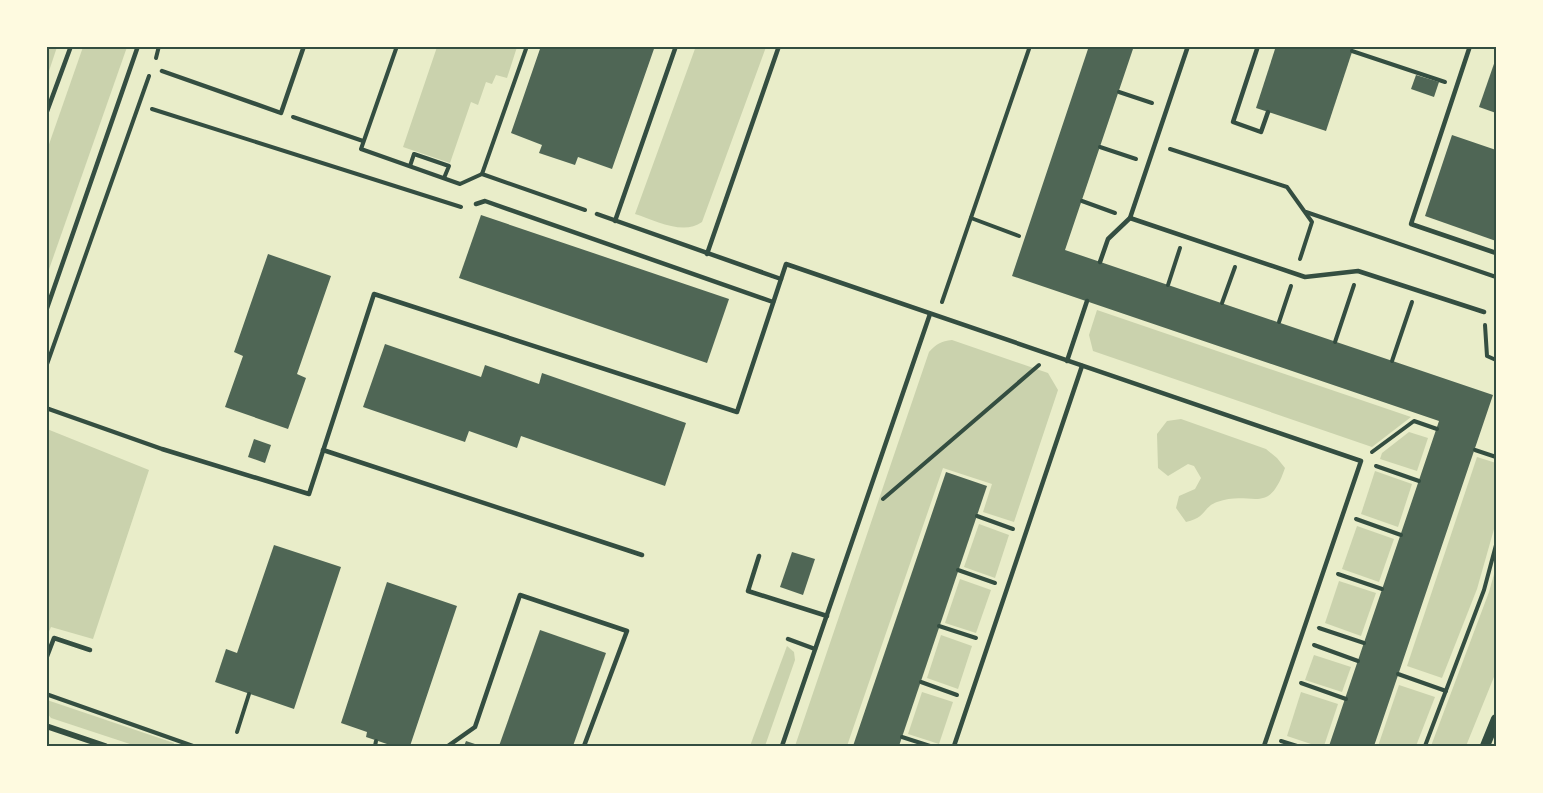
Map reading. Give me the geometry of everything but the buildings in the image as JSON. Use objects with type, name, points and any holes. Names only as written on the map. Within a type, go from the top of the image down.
[{"type":"street","points":[[1485,747],[1497,719]]},
{"type":"street","points":[[46,726],[105,747]]},
{"type":"lane","points":[[46,114],[70,46]]},
{"type":"lane","points":[[46,311],[138,46]]},
{"type":"lane","points":[[162,70],[280,113],[304,46]]},
{"type":"lane","points":[[615,221],[676,46]]},
{"type":"lane","points":[[707,254],[779,46]]},
{"type":"lane","points":[[1100,262],[1108,239],[1130,218],[1188,46]]},
{"type":"lane","points":[[1258,46],[1233,122],[1261,132],[1268,112]]},
{"type":"lane","points":[[1470,46],[1411,224],[1497,253]]},
{"type":"lane","points":[[476,204],[485,201],[773,302]]},
{"type":"lane","points":[[597,214],[781,279]]},
{"type":"lane","points":[[1130,218],[1305,277],[1358,271],[1484,312]]},
{"type":"lane","points":[[46,408],[162,449],[309,494],[374,294],[737,412],[786,264],[1361,461],[1264,747]]},
{"type":"lane","points":[[1067,361],[1087,301]]},
{"type":"lane","points":[[782,747],[930,314]]},
{"type":"lane","points":[[954,747],[1082,366]]},
{"type":"lane","points":[[323,450],[642,555]]},
{"type":"lane","points":[[759,556],[748,591],[827,616]]},
{"type":"lane","points":[[448,747],[475,726],[520,595],[627,631],[584,747]]},
{"type":"lane","points":[[46,659],[54,638],[90,650]]},
{"type":"lane","points":[[789,639],[815,648]]},
{"type":"path","points":[[46,367],[159,46]]},
{"type":"path","points":[[397,46],[361,149],[460,184],[482,174],[597,214]]},
{"type":"path","points":[[482,174],[527,46]]},
{"type":"path","points":[[937,317],[1030,46]]},
{"type":"path","points":[[1352,51],[1440,80]]},
{"type":"path","points":[[1119,92],[1167,108]]},
{"type":"path","points":[[153,109],[463,207],[476,204]]},
{"type":"path","points":[[297,118],[363,141]]},
{"type":"path","points":[[1155,144],[1287,187],[1306,212],[1312,222],[1279,322]]},
{"type":"path","points":[[1100,147],[1149,163]]},
{"type":"path","points":[[410,166],[414,154],[449,166],[444,178]]},
{"type":"path","points":[[1082,201],[1130,218]]},
{"type":"path","points":[[1306,212],[1497,277]]},
{"type":"path","points":[[971,218],[1019,236]]},
{"type":"path","points":[[1168,285],[1184,236]]},
{"type":"path","points":[[1222,303],[1239,255]]},
{"type":"path","points":[[1335,342],[1358,271]]},
{"type":"path","points":[[1392,361],[1416,290]]},
{"type":"path","points":[[1484,312],[1487,356],[1497,360]]},
{"type":"path","points":[[860,519],[1051,356]]},
{"type":"path","points":[[1361,461],[1414,421],[1437,429]]},
{"type":"path","points":[[1474,450],[1497,457]]},
{"type":"path","points":[[1361,461],[1419,481]]},
{"type":"path","points":[[1342,515],[1401,535]]},
{"type":"path","points":[[976,516],[1026,533]]},
{"type":"path","points":[[1425,747],[1484,590],[1497,545]]},
{"type":"path","points":[[958,570],[1008,587]]},
{"type":"path","points":[[1324,570],[1382,590]]},
{"type":"path","points":[[1306,623],[1364,643]]},
{"type":"path","points":[[939,626],[989,643]]},
{"type":"path","points":[[1300,641],[1358,661]]},
{"type":"path","points":[[1398,674],[1446,691]]},
{"type":"path","points":[[1287,679],[1346,699]]},
{"type":"path","points":[[921,682],[970,699]]},
{"type":"path","points":[[46,694],[193,747]]},
{"type":"path","points":[[237,732],[249,694]]},
{"type":"path","points":[[902,737],[930,747]]},
{"type":"path","points":[[375,747],[376,741]]},
{"type":"green space","points":[[696,46],[766,47],[702,222],[686,228],[660,223],[635,214]]},
{"type":"green space","points":[[46,47],[57,47],[47,77]]},
{"type":"green space","points":[[83,47],[127,47],[47,275],[47,150]]},
{"type":"green space","points":[[437,47],[517,47],[507,78],[496,75],[492,84],[486,82],[478,105],[471,102],[450,163],[403,147]]},
{"type":"green space","points":[[1097,310],[1411,417],[1372,447],[1093,351],[1089,335]]},
{"type":"green space","points":[[952,340],[1048,373],[1058,390],[1014,522],[983,512],[992,484],[943,468],[847,746],[795,746],[929,352],[939,343]]},
{"type":"green space","points":[[1181,419],[1266,449],[1285,468],[1272,493],[1258,499],[1240,498],[1217,502],[1197,518],[1186,522],[1176,508],[1179,496],[1195,489],[1201,478],[1194,466],[1188,464],[1168,476],[1158,468],[1157,434],[1167,421]]},
{"type":"green space","points":[[47,429],[149,470],[93,639],[51,627],[47,636]]},
{"type":"green space","points":[[1409,432],[1428,438],[1417,471],[1380,459],[1382,453]]},
{"type":"green space","points":[[1477,457],[1496,463],[1496,522],[1477,589],[1442,678],[1407,666]]},
{"type":"green space","points":[[1375,471],[1412,484],[1398,527],[1361,514]]},
{"type":"green space","points":[[979,524],[1009,535],[995,578],[964,567]]},
{"type":"green space","points":[[1357,526],[1394,539],[1379,582],[1342,569]]},
{"type":"green space","points":[[1496,567],[1496,672],[1466,746],[1431,746],[1489,592]]},
{"type":"green space","points":[[960,579],[991,590],[976,633],[945,623]]},
{"type":"green space","points":[[1339,581],[1376,593],[1361,636],[1325,623]]},
{"type":"green space","points":[[941,635],[972,646],[958,689],[927,678]]},
{"type":"green space","points":[[787,646],[794,652],[795,660],[765,746],[750,746]]},
{"type":"green space","points":[[1314,655],[1351,667],[1342,692],[1305,680]]},
{"type":"green space","points":[[1399,685],[1435,697],[1416,746],[1378,746]]},
{"type":"green space","points":[[922,692],[953,702],[939,744],[908,734]]},
{"type":"green space","points":[[1301,692],[1338,704],[1324,746],[1317,746],[1287,736]]},
{"type":"green space","points":[[47,700],[174,743],[173,746],[136,746],[51,718],[47,713]]}]
